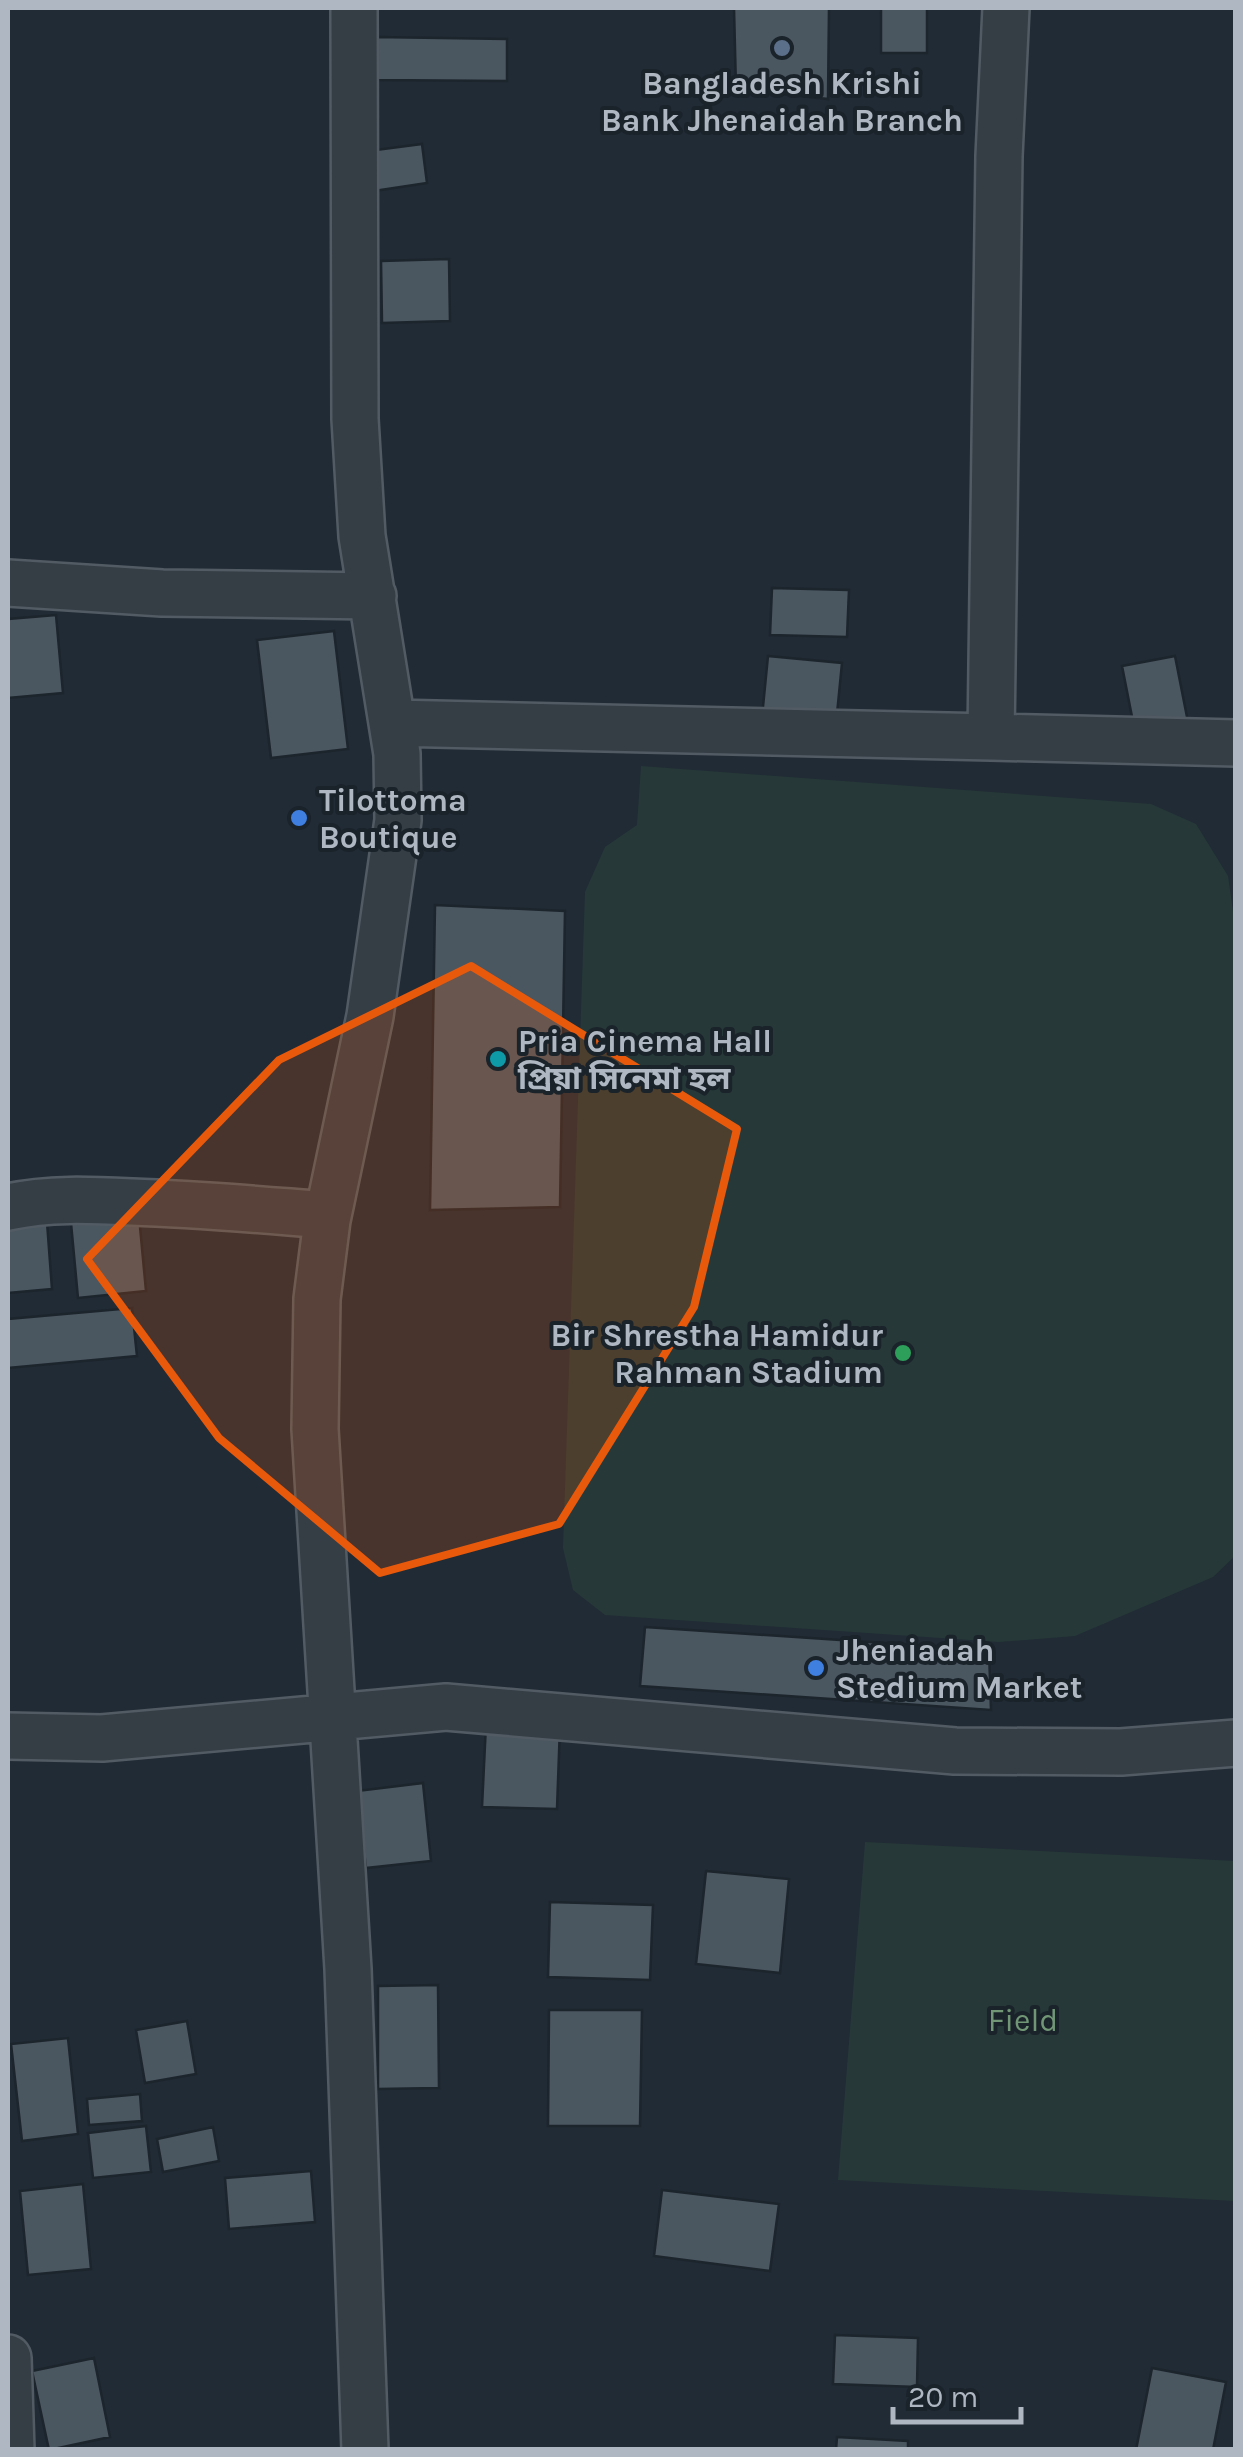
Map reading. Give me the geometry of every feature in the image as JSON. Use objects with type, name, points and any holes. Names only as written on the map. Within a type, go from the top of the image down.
[{"type":"street","points":[[354,8],[354,419],[362,536],[397,754],[398,820],[370,1016],[328,1215],[317,1299],[315,1429],[348,1969],[365,2450]]},
{"type":"street","points":[[991,737],[998,156],[1006,8]]},
{"type":"street","points":[[8,584],[162,594],[373,596]]},
{"type":"street","points":[[393,724],[1236,743]]},
{"type":"street","points":[[8,1207],[87,1200],[184,1203],[328,1215]]},
{"type":"street","points":[[8,1736],[102,1738],[446,1707],[955,1751],[1121,1752],[1236,1744]]},
{"type":"street","points":[[8,2358],[11,2450]]},
{"type":"highlighted area","points":[[471,966],[737,1129],[694,1307],[559,1524],[380,1573],[219,1438],[87,1259],[279,1060]]},
{"type":"green space","name":"Bir Shrestha Hamidur Rahman Stadium","points":[[641,766],[1151,804],[1196,824],[1228,876],[1236,933],[1236,1555],[1213,1577],[1075,1636],[999,1642],[605,1615],[573,1590],[563,1548],[585,892],[605,847],[637,825]]},
{"type":"green space","name":"Field","points":[[865,1842],[1235,1861],[1235,2201],[838,2180]]},
{"type":"building","name":"Bangladesh Krishi Bank Jhenaidah Branch","points":[[734,8],[829,8],[828,99],[736,89]]},
{"type":"building","points":[[881,8],[927,8],[927,53],[881,53]]},
{"type":"building","points":[[376,37],[507,39],[507,81],[376,80]]},
{"type":"building","points":[[422,144],[427,183],[374,191],[368,151]]},
{"type":"building","points":[[449,259],[450,321],[382,323],[381,261]]},
{"type":"building","points":[[772,588],[849,590],[847,637],[770,635]]},
{"type":"building","points":[[56,615],[63,693],[8,698],[8,619]]},
{"type":"building","points":[[334,631],[348,749],[271,758],[257,640]]},
{"type":"building","points":[[768,656],[842,663],[836,724],[762,717]]},
{"type":"building","points":[[1175,656],[1188,722],[1135,732],[1122,666]]},
{"type":"building","name":"Pria Cinema Hall প্রিয়া সিনেমা হল","points":[[435,905],[565,911],[560,1207],[430,1210]]},
{"type":"building","points":[[139,1216],[146,1291],[78,1298],[71,1223]]},
{"type":"building","points":[[47,1222],[52,1289],[8,1293],[8,1225]]},
{"type":"building","points":[[132,1308],[137,1356],[8,1368],[8,1319]]},
{"type":"building","name":"Jheniadah Stedium Market","points":[[645,1627],[989,1650],[991,1710],[640,1686]]},
{"type":"building","points":[[486,1724],[560,1726],[557,1809],[482,1807]]},
{"type":"building","points":[[423,1783],[431,1861],[366,1868],[357,1791]]},
{"type":"building","points":[[706,1871],[789,1879],[780,1973],[696,1964]]},
{"type":"building","points":[[550,1902],[653,1905],[650,1980],[548,1977]]},
{"type":"building","points":[[438,1985],[439,2088],[378,2089],[378,1986]]},
{"type":"building","points":[[549,2010],[642,2010],[640,2126],[548,2126]]},
{"type":"building","points":[[187,2021],[196,2074],[145,2083],[136,2030]]},
{"type":"building","points":[[68,2038],[78,2134],[22,2141],[11,2044]]},
{"type":"building","points":[[140,2094],[142,2121],[89,2125],[87,2099]]},
{"type":"building","points":[[146,2126],[151,2172],[93,2178],[88,2133]]},
{"type":"building","points":[[213,2127],[219,2161],[163,2172],[157,2139]]},
{"type":"building","points":[[311,2171],[315,2222],[229,2229],[225,2178]]},
{"type":"building","points":[[83,2184],[91,2269],[28,2275],[20,2191]]},
{"type":"building","points":[[662,2190],[779,2204],[770,2271],[654,2256]]},
{"type":"building","points":[[835,2335],[918,2338],[917,2387],[833,2384]]},
{"type":"building","points":[[94,2358],[110,2437],[49,2450],[32,2371]]},
{"type":"building","points":[[1152,2368],[1226,2382],[1213,2450],[1136,2450]]},
{"type":"building","points":[[837,2437],[908,2441],[908,2450],[836,2450]]},
{"type":"place","name":"Bangladesh Krishi Bank Jhenaidah Branch","points":[[782,48]]},
{"type":"place","name":"Tilottoma Boutique","points":[[299,818]]},
{"type":"place","name":"Pria Cinema Hall প্রিয়া সিনেমা হল","points":[[498,1059]]},
{"type":"place","name":"Bir Shrestha Hamidur Rahman Stadium","points":[[903,1353]]},
{"type":"place","name":"Jheniadah Stedium Market","points":[[816,1668]]}]
